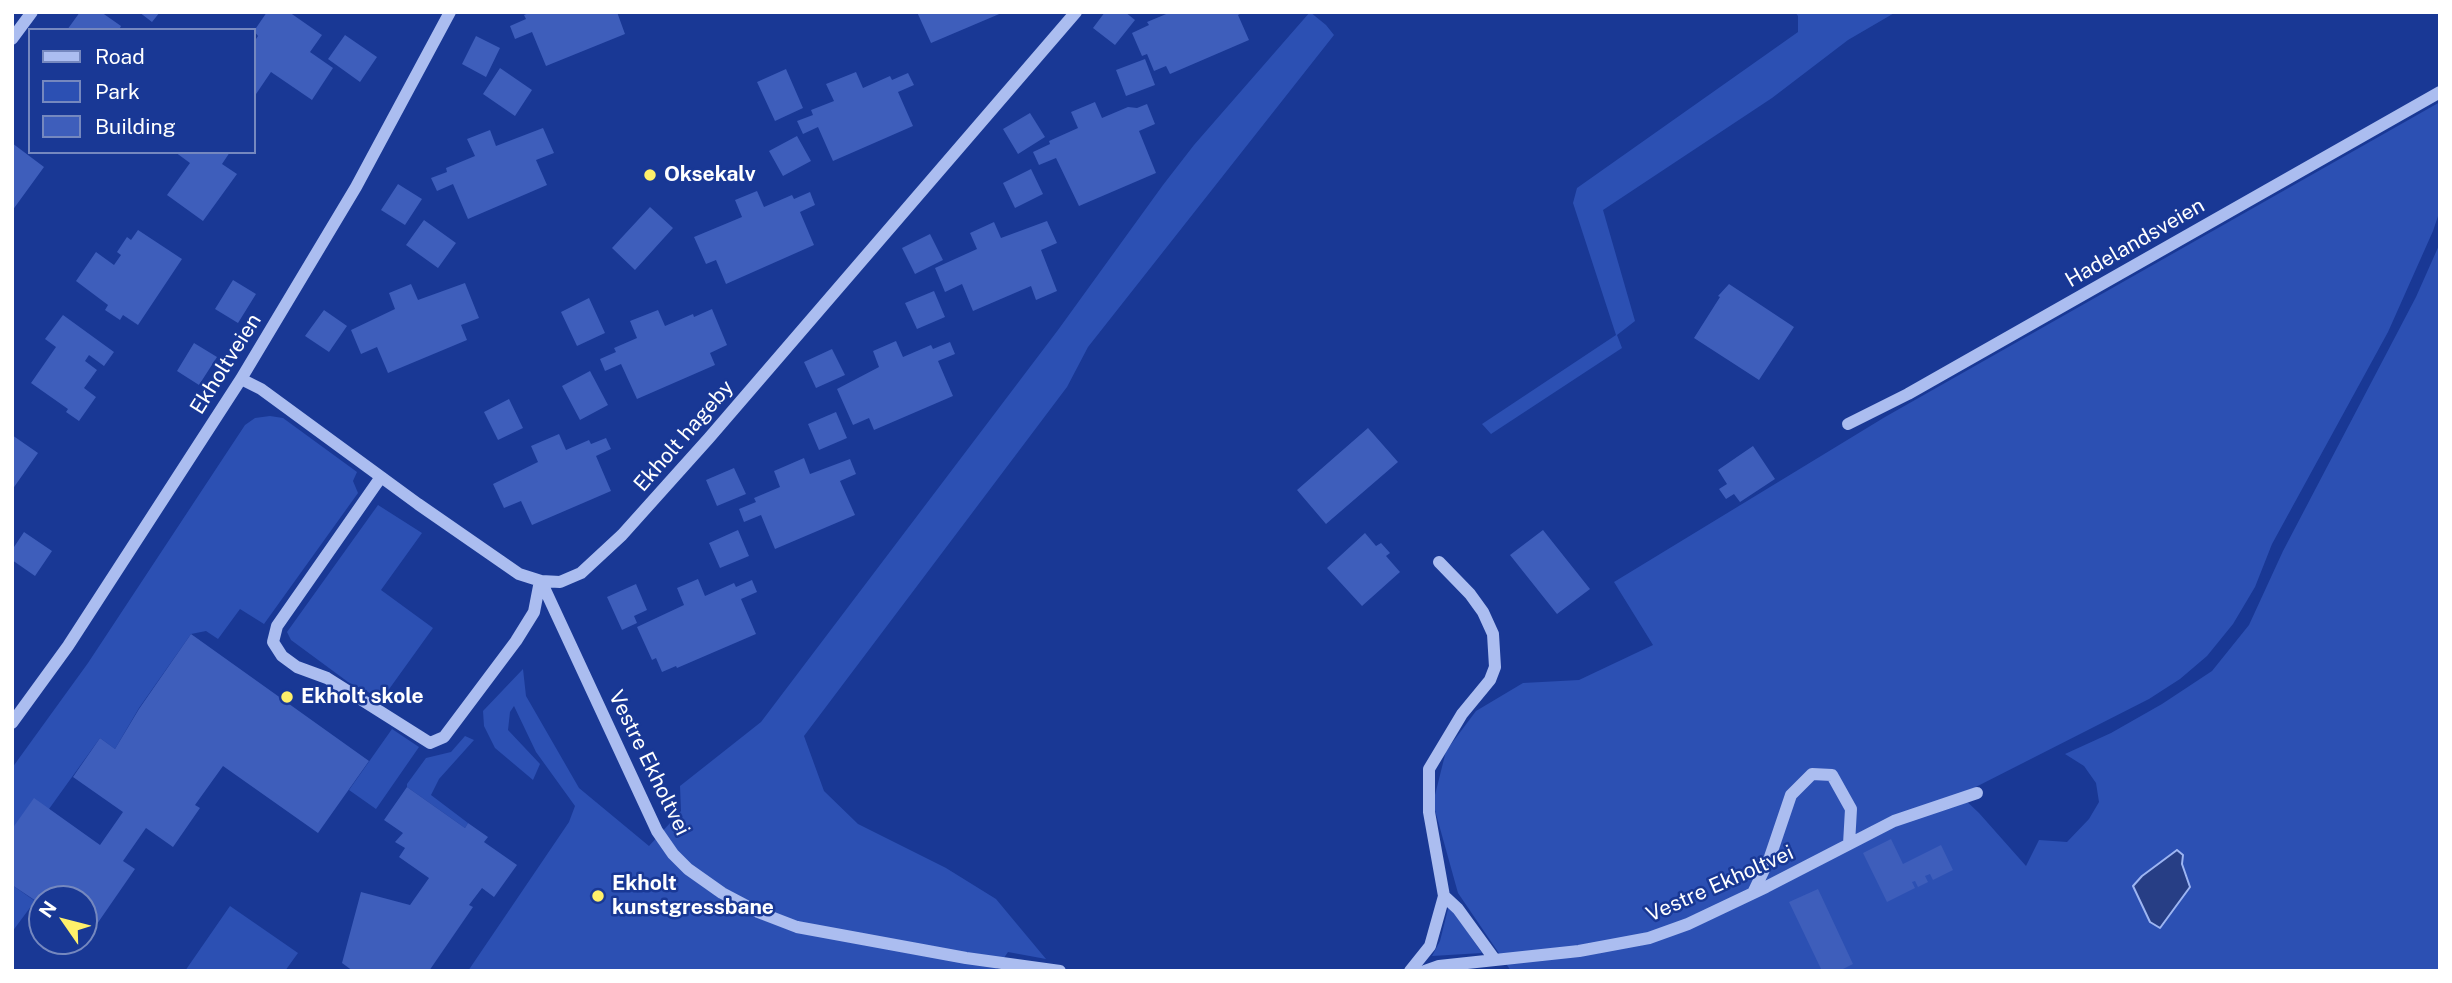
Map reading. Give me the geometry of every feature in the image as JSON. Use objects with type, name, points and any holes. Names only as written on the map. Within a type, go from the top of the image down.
[{"type":"street","points":[[12,39],[32,12]]},
{"type":"street","name":"Ekholtveien","points":[[12,723],[68,646],[241,379],[356,187],[450,12]]},
{"type":"street","name":"Ekholt hageby","points":[[541,581],[560,582],[581,573],[622,536],[1076,12]]},
{"type":"street","name":"Hadelandsveien","points":[[1848,424],[1908,394],[2440,92]]},
{"type":"street","points":[[241,379],[261,389],[494,559],[519,574],[541,581],[534,612],[516,641],[444,737],[430,743],[327,678],[298,667],[282,656],[274,642],[277,626],[381,477]]},
{"type":"street","points":[[1410,971],[1430,946],[1444,895],[1429,812],[1429,769],[1462,714],[1490,680],[1495,667],[1493,634],[1483,612],[1470,594],[1439,562]]},
{"type":"street","name":"Vestre Ekholtvei","points":[[541,581],[657,831],[673,854],[688,869],[746,905],[797,927],[966,958],[1060,971]]},
{"type":"street","points":[[1753,893],[1770,857],[1791,795],[1812,774],[1832,775],[1850,808],[1849,844]]},
{"type":"street","name":"Vestre Ekholtvei","points":[[1425,971],[1439,966],[1578,951],[1649,938],[1688,924],[1753,893],[1894,821],[1977,793]]},
{"type":"street","points":[[1444,895],[1458,909],[1495,960]]},
{"type":"green space","points":[[1310,12],[1334,35],[1088,347],[1067,387],[804,736],[824,791],[858,824],[946,868],[996,899],[1046,959],[1008,952],[995,971],[468,971],[569,822],[575,806],[536,752],[514,706],[510,712],[508,730],[540,764],[533,780],[495,748],[484,726],[483,711],[523,669],[526,696],[579,788],[649,846],[681,811],[680,786],[761,722],[1058,330],[1163,185],[1194,145]]},
{"type":"green space","points":[[1795,12],[1896,12],[1848,40],[1772,98],[1603,210],[1635,321],[1617,335],[1622,348],[1491,434],[1482,424],[1616,335],[1573,203],[1577,188],[1798,32],[1798,16]]},
{"type":"green space","points":[[2440,102],[2440,210],[2433,231],[2388,332],[2272,544],[2255,587],[2233,624],[2207,656],[2180,679],[2149,699],[1960,795],[2026,866],[2039,840],[2067,842],[2089,819],[2099,802],[2096,783],[2084,766],[2065,754],[2111,733],[2212,671],[2249,625],[2283,551],[2416,297],[2440,243],[2440,971],[1511,971],[1458,893],[1433,803],[1446,751],[1476,711],[1523,683],[1579,680],[1653,645],[1614,582],[1885,417]]},
{"type":"green space","points":[[255,418],[283,418],[357,472],[353,481],[358,493],[264,624],[240,609],[218,639],[206,631],[191,634],[139,708],[115,749],[100,738],[49,809],[12,829],[12,768],[88,663],[245,425]]},
{"type":"green space","points":[[378,505],[422,533],[381,590],[433,628],[382,699],[348,682],[291,640],[287,632]]},
{"type":"green space","points":[[392,729],[419,747],[376,809],[349,790]]},
{"type":"green space","points":[[465,736],[474,740],[439,779],[431,795],[468,823],[465,828],[407,787],[407,784],[426,758],[451,752]]},
{"type":"green space","points":[[12,885],[28,896],[28,910],[12,932]]},
{"type":"green space","points":[[1449,905],[1482,953],[1432,956],[1440,941]]},
{"type":"green space","points":[[230,906],[298,953],[285,971],[185,971]]},
{"type":"shaded area","points":[[2177,850],[2183,855],[2182,864],[2190,887],[2160,928],[2150,922],[2133,886]]},
{"type":"building","points":[[80,12],[101,12],[121,26],[120,28],[68,28]]},
{"type":"building","points":[[139,12],[160,12],[152,22]]},
{"type":"building","points":[[267,12],[289,12],[322,35],[310,52],[333,68],[312,100],[271,72],[256,94],[256,28]]},
{"type":"building","points":[[531,12],[617,12],[625,34],[546,66],[532,32],[515,39],[510,26],[526,19],[524,15]]},
{"type":"building","points":[[917,12],[1004,12],[931,43]]},
{"type":"building","points":[[1105,12],[1125,12],[1135,20],[1115,45],[1093,28]]},
{"type":"building","points":[[1171,12],[1244,12],[1238,15],[1249,40],[1170,74],[1166,66],[1154,71],[1147,54],[1142,56],[1132,33],[1149,25],[1147,22]]},
{"type":"building","points":[[345,35],[377,57],[360,82],[328,59]]},
{"type":"building","points":[[476,36],[500,48],[486,77],[462,64]]},
{"type":"building","points":[[1145,59],[1155,85],[1126,96],[1116,70]]},
{"type":"building","points":[[500,68],[532,90],[515,116],[483,94]]},
{"type":"building","points":[[786,69],[803,108],[775,121],[757,82]]},
{"type":"building","points":[[856,72],[863,88],[890,76],[892,80],[908,73],[914,85],[898,92],[913,126],[833,161],[818,127],[803,134],[797,121],[813,115],[811,110],[834,101],[826,84]]},
{"type":"building","points":[[1095,102],[1102,118],[1128,107],[1137,108],[1147,104],[1155,124],[1139,131],[1156,173],[1079,206],[1056,158],[1039,165],[1033,152],[1050,144],[1049,141],[1078,128],[1071,112]]},
{"type":"building","points":[[1030,113],[1045,137],[1018,154],[1003,129]]},
{"type":"building","points":[[543,128],[554,153],[536,160],[547,185],[468,219],[453,184],[437,191],[431,178],[447,172],[446,168],[475,156],[467,139],[490,130],[496,146]]},
{"type":"building","points":[[797,136],[811,161],[783,176],[769,151]]},
{"type":"building","points":[[12,143],[44,167],[12,211]]},
{"type":"building","points":[[178,154],[229,154],[222,164],[237,174],[203,221],[167,195],[190,163]]},
{"type":"building","points":[[1031,169],[1043,194],[1015,208],[1003,183]]},
{"type":"building","points":[[398,184],[422,199],[405,225],[381,210]]},
{"type":"building","points":[[757,191],[764,207],[792,195],[794,199],[810,192],[815,205],[800,212],[814,245],[726,284],[716,260],[706,264],[694,237],[742,217],[735,200]]},
{"type":"building","points":[[650,207],[673,228],[635,270],[612,248]]},
{"type":"building","points":[[424,220],[456,243],[438,268],[406,245]]},
{"type":"building","points":[[1047,221],[1057,243],[1041,250],[1057,291],[1036,300],[1031,286],[973,311],[962,284],[945,292],[935,268],[977,249],[970,233],[994,222],[1001,238]]},
{"type":"building","points":[[138,230],[182,259],[138,325],[123,315],[120,320],[105,310],[108,305],[76,281],[96,252],[114,265],[121,255],[117,252],[127,237],[131,240]]},
{"type":"building","points":[[930,234],[943,260],[915,274],[902,248]]},
{"type":"building","points":[[233,280],[256,294],[238,323],[215,309]]},
{"type":"building","points":[[465,283],[479,318],[461,325],[467,340],[388,373],[377,347],[361,354],[351,330],[395,309],[389,293],[411,284],[418,300]]},
{"type":"building","points":[[1729,284],[1794,327],[1759,380],[1694,338],[1720,297],[1718,296]]},
{"type":"building","points":[[934,291],[945,317],[917,329],[905,303]]},
{"type":"building","points":[[589,298],[605,333],[577,346],[561,312]]},
{"type":"building","points":[[712,309],[727,345],[710,353],[715,365],[637,399],[621,364],[605,371],[600,359],[616,352],[614,348],[637,338],[630,321],[658,310],[665,326]]},
{"type":"building","points":[[324,310],[347,326],[329,352],[305,336]]},
{"type":"building","points":[[63,315],[114,352],[104,366],[89,355],[85,361],[97,370],[84,388],[96,397],[79,421],[66,412],[68,409],[31,383],[56,347],[45,339]]},
{"type":"building","points":[[896,341],[903,357],[931,345],[933,349],[950,342],[955,354],[938,361],[953,396],[874,430],[869,418],[853,425],[837,389],[879,367],[873,351]]},
{"type":"building","points":[[194,343],[217,357],[199,385],[177,371]]},
{"type":"building","points":[[832,349],[845,375],[816,388],[804,362]]},
{"type":"building","points":[[590,371],[608,405],[580,420],[562,386]]},
{"type":"building","points":[[509,399],[523,428],[498,440],[484,412]]},
{"type":"building","points":[[836,412],[847,438],[819,450],[808,424]]},
{"type":"building","points":[[1368,428],[1398,462],[1326,524],[1297,490]]},
{"type":"building","points":[[559,434],[566,450],[589,440],[591,444],[606,438],[611,449],[596,456],[611,491],[532,525],[521,501],[504,508],[493,484],[538,462],[531,446]]},
{"type":"building","points":[[12,435],[38,453],[12,490]]},
{"type":"building","points":[[1753,446],[1775,479],[1740,502],[1734,494],[1726,499],[1719,489],[1727,484],[1718,470]]},
{"type":"building","points":[[804,458],[810,474],[850,459],[856,474],[840,481],[855,515],[775,549],[761,515],[744,522],[739,509],[756,502],[754,498],[780,487],[774,471]]},
{"type":"building","points":[[734,468],[746,494],[717,506],[706,480]]},
{"type":"building","points":[[738,530],[749,556],[720,568],[709,543]]},
{"type":"building","points":[[1543,530],[1590,589],[1557,614],[1510,555]]},
{"type":"building","points":[[24,532],[52,551],[35,576],[12,560],[12,550]]},
{"type":"building","points":[[1365,533],[1376,546],[1381,543],[1390,553],[1386,556],[1400,572],[1362,606],[1327,568]]},
{"type":"building","points":[[698,579],[705,596],[734,583],[736,587],[752,580],[757,592],[741,599],[756,634],[662,672],[656,658],[652,660],[637,627],[684,605],[677,588]]},
{"type":"building","points":[[636,584],[647,610],[634,616],[637,623],[622,630],[607,597]]},
{"type":"building","points":[[191,634],[369,761],[318,833],[223,766],[195,805],[200,808],[173,847],[146,828],[123,861],[135,869],[98,923],[98,885],[28,885],[28,896],[12,885],[12,829],[34,798],[100,845],[123,812],[73,777],[100,738],[115,749]]},
{"type":"building","points":[[407,787],[465,828],[468,823],[488,837],[484,842],[517,865],[494,897],[482,888],[469,905],[473,907],[429,971],[353,971],[342,963],[361,892],[410,905],[429,878],[399,857],[405,848],[395,842],[403,833],[384,820]]},
{"type":"building","points":[[1891,839],[1903,864],[1941,845],[1953,870],[1933,880],[1930,874],[1925,876],[1928,882],[1918,887],[1915,881],[1912,882],[1915,888],[1887,902],[1863,853]]},
{"type":"building","points":[[1818,889],[1853,964],[1839,971],[1822,971],[1789,902]]},
{"type":"place","name":"Oksekalv","points":[[650,175]]},
{"type":"place","name":"Ekholt skole","points":[[287,697]]},
{"type":"place","name":"Ekholt kunstgressbane","points":[[598,896]]}]
